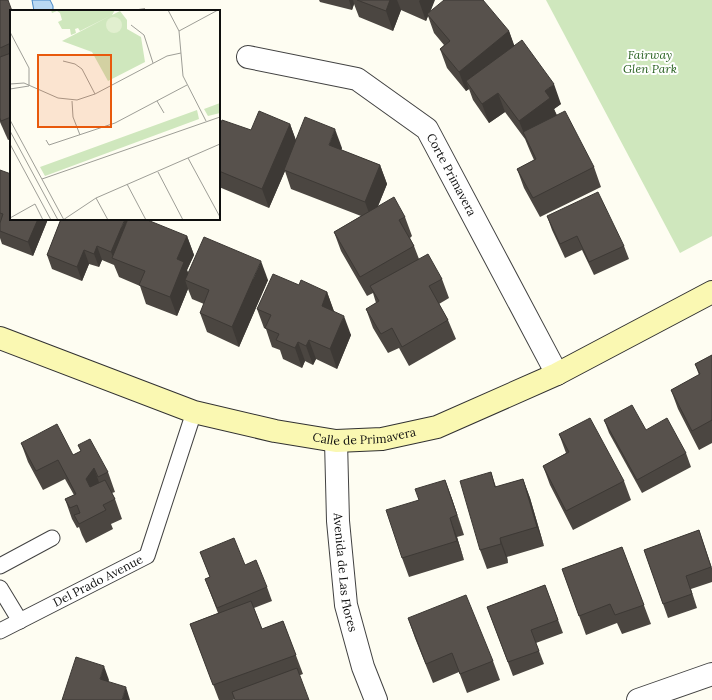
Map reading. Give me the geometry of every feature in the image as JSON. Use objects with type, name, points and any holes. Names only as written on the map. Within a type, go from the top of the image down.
[{"type":"street","name":"Corte Primavera","points":[[248,57],[357,79],[428,129],[557,374]]},
{"type":"street","name":"Calle de Primavera","points":[[0,338],[194,412],[275,431],[336,441],[382,439],[437,427],[557,374],[712,292]]},
{"type":"street","name":"Avenida de Las Flores","points":[[336,441],[338,521],[346,605],[363,667],[376,700]]},
{"type":"street","points":[[638,700],[712,674]]},
{"type":"lane","name":"Del Prado Avenue","points":[[0,631],[147,556],[194,412]]},
{"type":"lane","points":[[0,566],[52,538]]},
{"type":"lane","points":[[0,588],[20,621]]},
{"type":"green space","name":"Fairway Glen Park","points":[[546,0],[712,0],[712,236],[680,253]]},
{"type":"water","points":[[32,0],[50,0],[53,6],[53,10],[34,10]]},
{"type":"building","points":[[0,0],[8,0],[12,10],[10,10],[10,43],[0,48]]},
{"type":"building","points":[[357,0],[390,0],[386,11]]},
{"type":"building","points":[[444,0],[483,0],[509,31],[459,72],[440,49],[450,41],[427,14]]},
{"type":"building","points":[[522,40],[554,84],[545,91],[550,98],[519,121],[498,93],[482,104],[466,81]]},
{"type":"building","points":[[10,53],[10,117],[1,121],[0,118],[0,57]]},
{"type":"building","points":[[259,111],[290,124],[262,189],[220,171],[220,125],[222,120],[251,130]]},
{"type":"building","points":[[565,111],[594,167],[533,198],[517,169],[536,159],[523,132]]},
{"type":"building","points":[[305,117],[335,129],[329,145],[380,165],[365,202],[284,170]]},
{"type":"building","points":[[0,170],[10,174],[10,220],[38,220],[28,242],[0,231],[0,223],[3,214],[0,213]]},
{"type":"building","points":[[598,192],[624,246],[589,262],[577,236],[560,244],[547,216]]},
{"type":"building","points":[[394,197],[405,217],[399,220],[414,246],[360,277],[334,232]]},
{"type":"building","points":[[61,220],[125,220],[111,252],[97,246],[94,254],[84,250],[77,267],[47,255]]},
{"type":"building","points":[[128,220],[147,220],[187,236],[177,259],[184,262],[170,297],[139,285],[145,271],[112,258]]},
{"type":"building","points":[[204,237],[261,261],[232,327],[200,313],[209,290],[185,280]]},
{"type":"building","points":[[428,254],[442,279],[429,286],[448,320],[402,347],[392,328],[381,334],[366,309],[379,301],[370,286]]},
{"type":"building","points":[[273,274],[299,285],[301,280],[327,292],[322,306],[344,316],[330,349],[309,340],[306,346],[298,342],[295,348],[276,340],[279,334],[265,328],[271,315],[257,309]]},
{"type":"building","points":[[712,355],[712,420],[692,431],[671,390],[700,374],[695,364]]},
{"type":"building","points":[[632,405],[646,430],[667,418],[686,453],[637,480],[604,420]]},
{"type":"building","points":[[590,418],[624,481],[566,511],[543,466],[569,452],[559,434]]},
{"type":"building","points":[[57,424],[73,455],[81,451],[78,445],[90,439],[108,472],[98,477],[94,468],[86,479],[90,487],[105,480],[115,499],[103,505],[106,510],[79,524],[74,515],[80,513],[77,505],[70,508],[65,499],[76,494],[58,460],[36,471],[21,443]]},
{"type":"building","points":[[491,472],[495,487],[523,479],[537,527],[500,538],[501,544],[480,550],[460,481]]},
{"type":"building","points":[[445,480],[457,515],[450,518],[457,541],[402,558],[386,510],[419,500],[415,489]]},
{"type":"building","points":[[699,530],[711,567],[686,576],[692,594],[663,604],[644,550]]},
{"type":"building","points":[[234,538],[245,565],[256,560],[267,587],[217,608],[205,579],[210,577],[200,552]]},
{"type":"building","points":[[622,547],[644,605],[615,615],[610,604],[579,616],[562,569]]},
{"type":"building","points":[[545,585],[558,620],[531,630],[539,651],[508,662],[487,607]]},
{"type":"building","points":[[466,595],[493,661],[460,674],[452,653],[426,664],[408,618]]},
{"type":"building","points":[[251,601],[262,629],[283,621],[296,655],[213,685],[190,624]]},
{"type":"building","points":[[76,657],[104,666],[100,679],[126,687],[122,700],[62,700]]},
{"type":"building","points":[[297,668],[309,700],[235,700],[232,692]]}]
